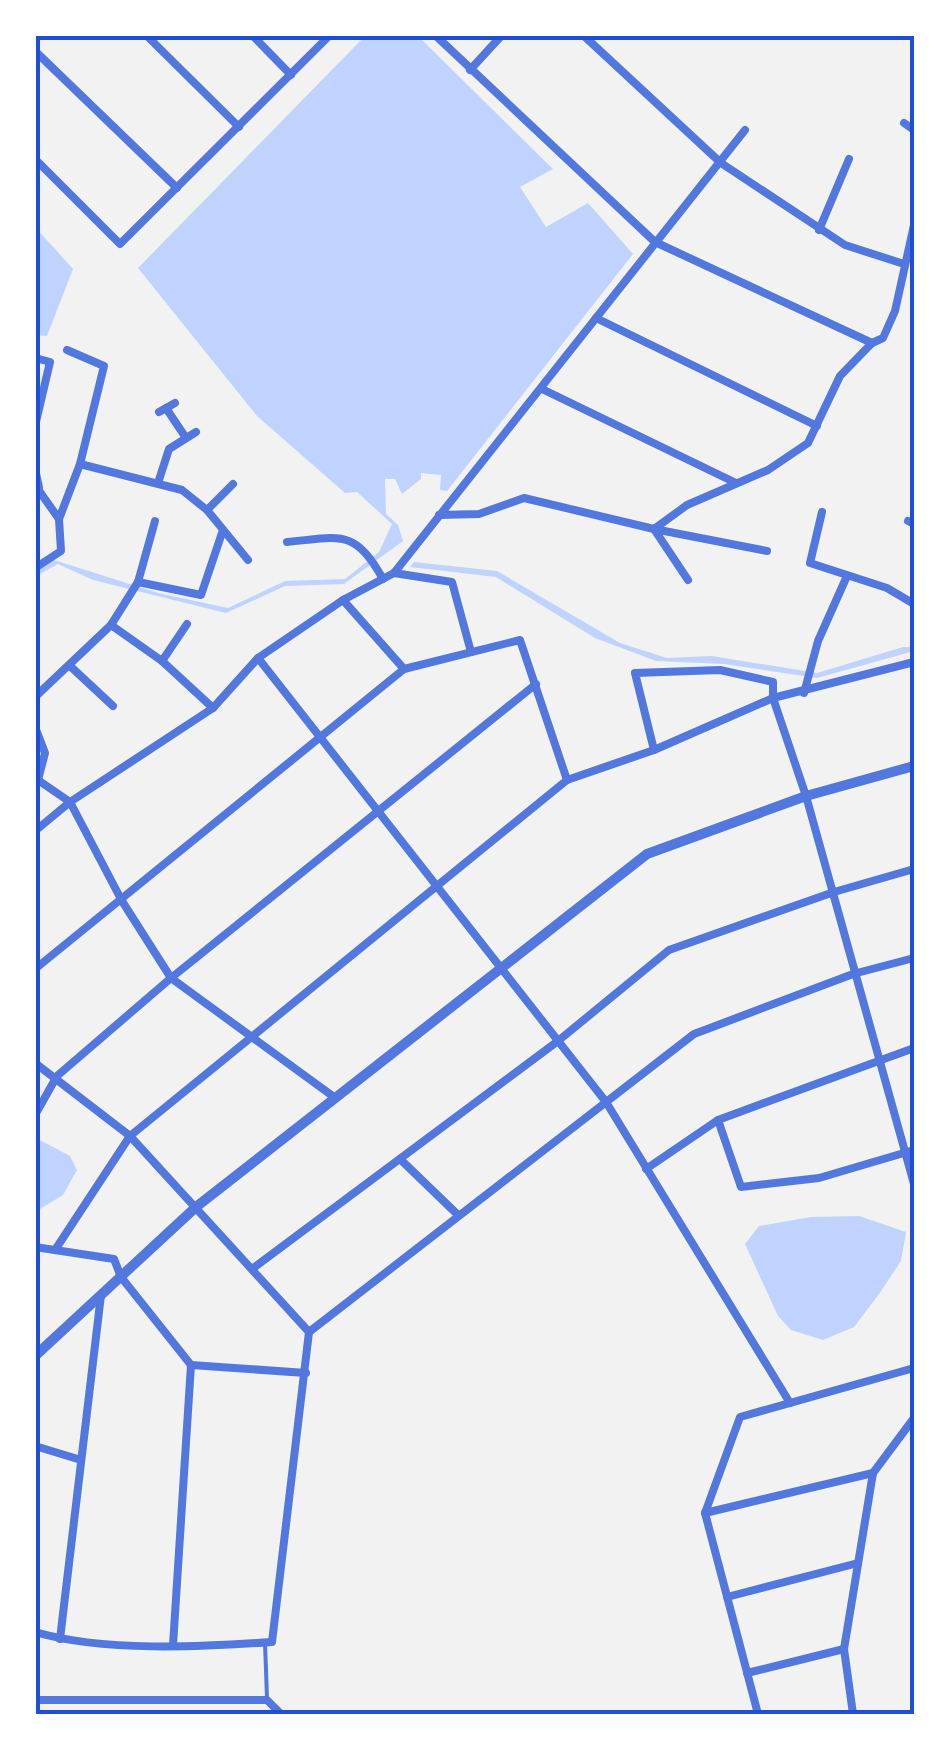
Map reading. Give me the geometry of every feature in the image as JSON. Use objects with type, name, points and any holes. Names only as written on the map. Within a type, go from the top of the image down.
[{"type":"street","points":[[146,35],[239,127]]},
{"type":"street","points":[[252,35],[291,75]]},
{"type":"street","points":[[35,159],[120,244],[330,35]]},
{"type":"street","points":[[435,35],[655,242],[872,343]]},
{"type":"street","points":[[470,70],[502,35]]},
{"type":"street","points":[[582,35],[721,163],[819,230],[845,244],[904,264]]},
{"type":"street","points":[[35,51],[177,188]]},
{"type":"street","points":[[904,123],[914,130]]},
{"type":"street","points":[[35,831],[70,802],[213,708],[258,658],[343,600],[394,572],[745,130]]},
{"type":"street","points":[[819,230],[848,159]]},
{"type":"street","points":[[654,529],[687,505],[768,470],[808,443],[840,376],[872,343],[883,338],[914,225]]},
{"type":"street","points":[[901,281],[914,281]]},
{"type":"street","points":[[596,318],[818,426]]},
{"type":"street","points":[[35,568],[61,551],[59,519],[80,464],[104,366],[67,350]]},
{"type":"street","points":[[35,426],[50,362],[39,359]]},
{"type":"street","points":[[542,388],[736,483]]},
{"type":"street","points":[[175,403],[162,410],[186,438]]},
{"type":"street","points":[[158,483],[169,449],[196,432]]},
{"type":"street","points":[[80,464],[182,490],[206,510],[248,560]]},
{"type":"street","points":[[35,469],[37,486],[59,519]]},
{"type":"street","points":[[206,510],[233,484]]},
{"type":"street","points":[[440,516],[479,514],[524,498],[767,551]]},
{"type":"street","points":[[822,512],[810,562],[887,588],[914,604]]},
{"type":"street","points":[[35,697],[111,626],[138,582],[154,521]]},
{"type":"street","points":[[654,529],[688,580]]},
{"type":"street","points":[[138,582],[201,595],[223,530]]},
{"type":"street","points":[[287,542],[342,537],[367,550],[384,580]]},
{"type":"street","points":[[394,572],[452,582],[471,652]]},
{"type":"street","points":[[804,693],[847,576]]},
{"type":"street","points":[[343,600],[404,670]]},
{"type":"street","points":[[162,662],[186,624]]},
{"type":"street","points":[[111,626],[162,662],[213,708]]},
{"type":"street","points":[[35,969],[404,670],[520,640],[567,780]]},
{"type":"street","points":[[258,658],[606,1102],[790,1403]]},
{"type":"street","points":[[56,1250],[130,1136],[567,780],[654,750],[773,698],[914,662]]},
{"type":"street","points":[[69,665],[113,706]]},
{"type":"street","points":[[654,750],[635,673],[720,670],[772,682],[773,698],[834,892],[877,1058],[910,1150],[914,1184]]},
{"type":"street","points":[[35,1115],[56,1076],[171,978],[536,684]]},
{"type":"street","points":[[35,727],[45,753],[37,779],[70,802],[122,901],[171,978],[334,1096]]},
{"type":"street","points":[[36,1353],[196,1207],[646,854],[806,796],[914,766]]},
{"type":"street","points":[[252,1269],[558,1041],[669,950],[834,892],[914,870]]},
{"type":"street","points":[[308,1332],[694,1034],[853,974],[914,958]]},
{"type":"street","points":[[646,1168],[718,1120],[877,1058],[914,1048]]},
{"type":"street","points":[[35,1063],[130,1136],[308,1332],[272,1642],[172,1644],[60,1639],[35,1632]]},
{"type":"street","points":[[718,1120],[741,1186],[819,1178],[910,1150]]},
{"type":"street","points":[[400,1159],[458,1216]]},
{"type":"street","points":[[35,1247],[114,1259],[121,1277],[191,1365],[172,1644]]},
{"type":"street","points":[[60,1639],[101,1295]]},
{"type":"street","points":[[191,1365],[306,1373]]},
{"type":"street","points":[[758,1714],[705,1513],[740,1417],[914,1368]]},
{"type":"street","points":[[853,1714],[844,1650],[873,1473],[914,1418]]},
{"type":"street","points":[[35,1446],[82,1460]]},
{"type":"street","points":[[705,1513],[873,1473]]},
{"type":"street","points":[[727,1597],[858,1563]]},
{"type":"street","points":[[747,1673],[844,1650]]},
{"type":"street","points":[[35,1700],[267,1700],[280,1714]]},
{"type":"street","points":[[202,1714],[203,1701]]},
{"type":"street","points":[[116,1714],[117,1702]]},
{"type":"lane","points":[[265,1643],[267,1700]]},
{"type":"water","points":[[366,35],[417,35],[553,169],[520,187],[546,227],[588,203],[633,254],[447,491],[440,490],[441,475],[421,473],[421,479],[402,494],[395,479],[385,479],[386,514],[398,525],[403,541],[344,584],[285,586],[226,613],[93,580],[58,564],[35,577],[35,570],[54,560],[158,593],[228,608],[285,581],[345,579],[379,552],[392,524],[357,492],[345,493],[257,416],[138,268]]},
{"type":"water","points":[[35,227],[73,269],[47,336],[35,335]]},
{"type":"water","points":[[414,562],[497,571],[620,643],[667,658],[712,656],[817,673],[903,647],[914,647],[914,651],[817,678],[724,664],[656,661],[595,638],[496,577],[410,567]]},
{"type":"water","points":[[38,1139],[70,1156],[77,1170],[63,1195],[35,1212]]},
{"type":"water","points":[[859,1216],[906,1232],[901,1261],[854,1327],[823,1340],[791,1330],[778,1316],[745,1244],[759,1226],[811,1217]]}]
